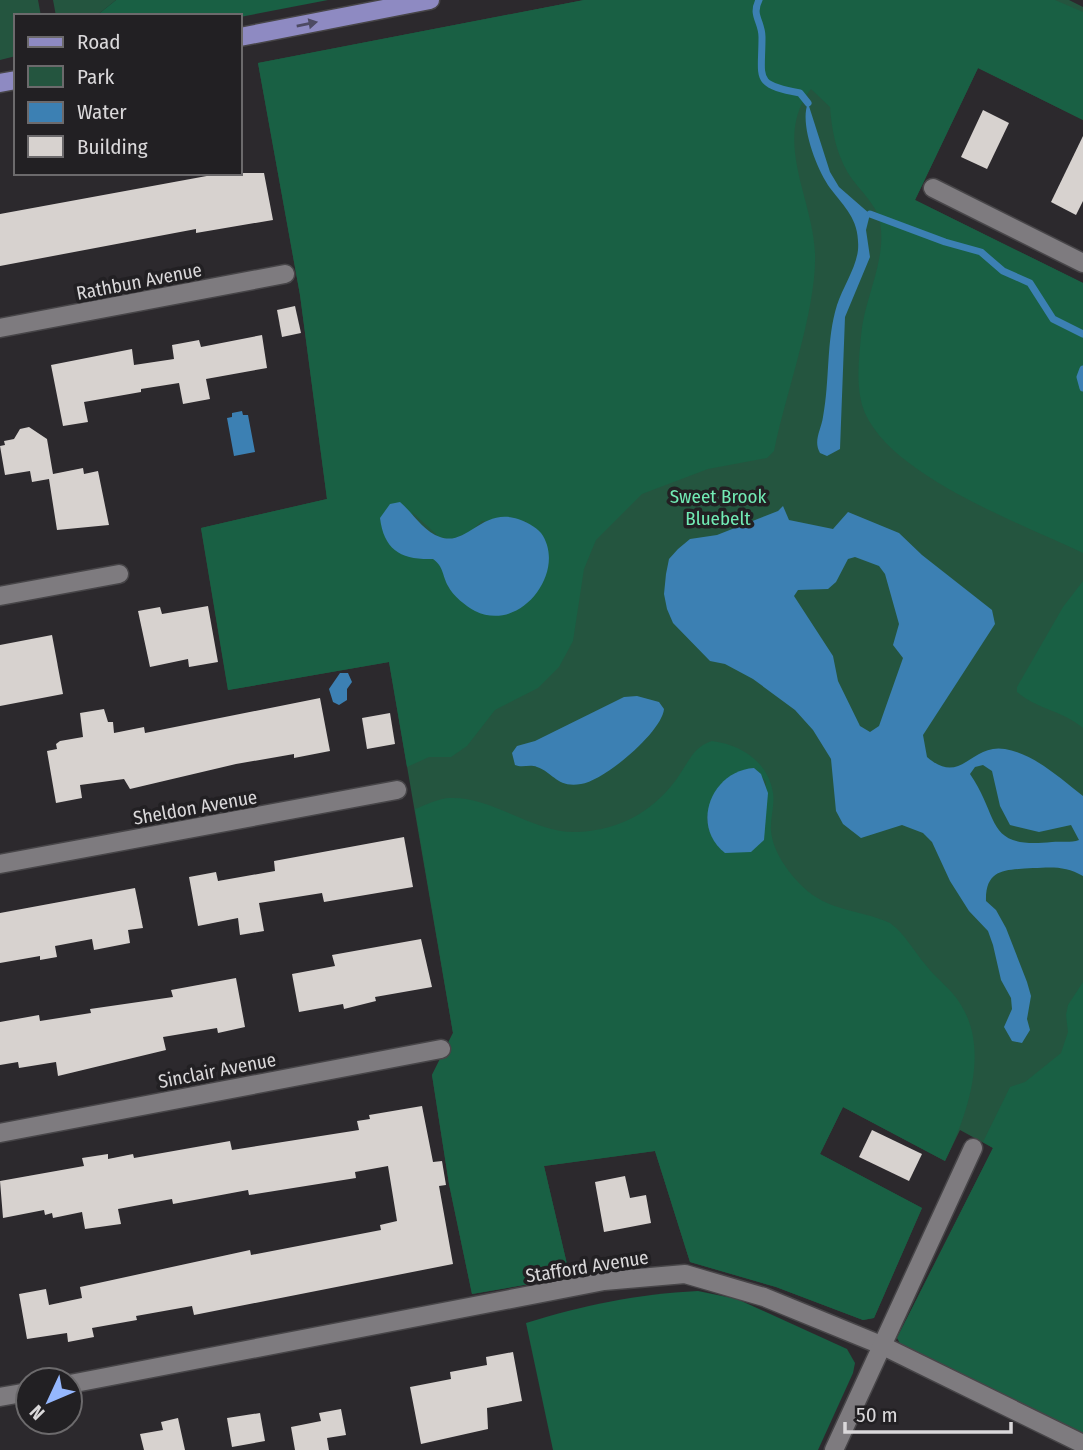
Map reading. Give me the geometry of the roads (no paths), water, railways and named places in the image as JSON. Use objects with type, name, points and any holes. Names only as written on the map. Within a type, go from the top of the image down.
[{"type":"main road","points":[[242,37],[430,0]]},
{"type":"street","points":[[933,188],[1083,263]]},
{"type":"street","name":"Rathbun Avenue","points":[[0,328],[285,274]]},
{"type":"street","points":[[0,596],[119,574]]},
{"type":"street","name":"Sheldon Avenue","points":[[0,864],[397,790]]},
{"type":"street","name":"Sinclair Avenue","points":[[0,1133],[442,1049]]},
{"type":"street","points":[[834,1450],[973,1148]]},
{"type":"street","name":"Stafford Avenue","points":[[84,1381],[604,1281],[685,1274],[764,1297],[881,1345],[1083,1444]]},
{"type":"water","points":[[808,103],[830,172],[839,187],[870,214],[866,230],[870,257],[845,317],[840,449],[827,456],[820,453],[817,440],[825,403],[831,332],[837,305],[857,257],[858,240],[851,216],[830,188],[815,159],[806,123]]},
{"type":"water","points":[[242,411],[243,415],[248,415],[255,452],[234,456],[227,418],[232,417],[232,413]]},
{"type":"water","points":[[400,502],[423,526],[440,537],[450,539],[494,518],[521,520],[533,526],[541,533],[548,548],[549,564],[544,580],[523,606],[509,614],[492,616],[475,611],[450,590],[437,562],[433,559],[403,555],[385,538],[380,518],[390,504]]},
{"type":"water","points":[[783,506],[789,520],[833,529],[848,512],[899,533],[922,555],[992,610],[995,624],[923,735],[927,757],[949,768],[983,752],[1005,749],[1036,761],[1083,796],[1083,876],[1059,868],[1007,870],[994,876],[987,890],[986,901],[996,910],[1006,928],[1031,996],[1027,1019],[1030,1030],[1022,1043],[1012,1041],[1004,1027],[1012,1009],[1011,998],[1001,980],[988,931],[969,911],[950,881],[932,842],[923,833],[902,825],[861,838],[843,824],[836,811],[831,759],[813,730],[795,710],[753,679],[725,664],[710,661],[673,623],[664,594],[669,559],[678,549],[690,539],[717,535],[778,511]],"holes":[[[855,557],[879,566],[885,574],[899,624],[893,645],[903,658],[879,726],[870,732],[860,726],[838,681],[833,656],[794,596],[798,590],[828,589],[836,582],[848,559]],[[983,765],[992,771],[1000,806],[1010,825],[1039,832],[1071,825],[1079,840],[1030,843],[1015,841],[1004,835],[997,828],[970,774],[975,767]]]},
{"type":"water","points":[[340,673],[348,673],[352,682],[347,689],[347,700],[339,705],[333,702],[329,689]]},
{"type":"water","points":[[637,696],[659,702],[664,709],[661,719],[630,754],[591,781],[566,784],[537,767],[515,765],[512,753],[517,746],[535,741],[624,697]]},
{"type":"water","points":[[754,768],[761,774],[768,793],[764,840],[751,852],[725,853],[714,842],[709,829],[707,815],[710,802],[726,779],[739,771]]},
{"type":"waterway","points":[[759,0],[756,15],[762,31],[763,78],[774,86],[800,93],[808,103]]},
{"type":"waterway","points":[[870,214],[945,242],[981,252],[1003,271],[1030,283],[1053,319],[1083,334]]},
{"type":"waterway","points":[[1083,369],[1080,377],[1083,388]]},
{"type":"park label","name":"Sweet Brook Bluebelt","points":[[718,507]]}]
